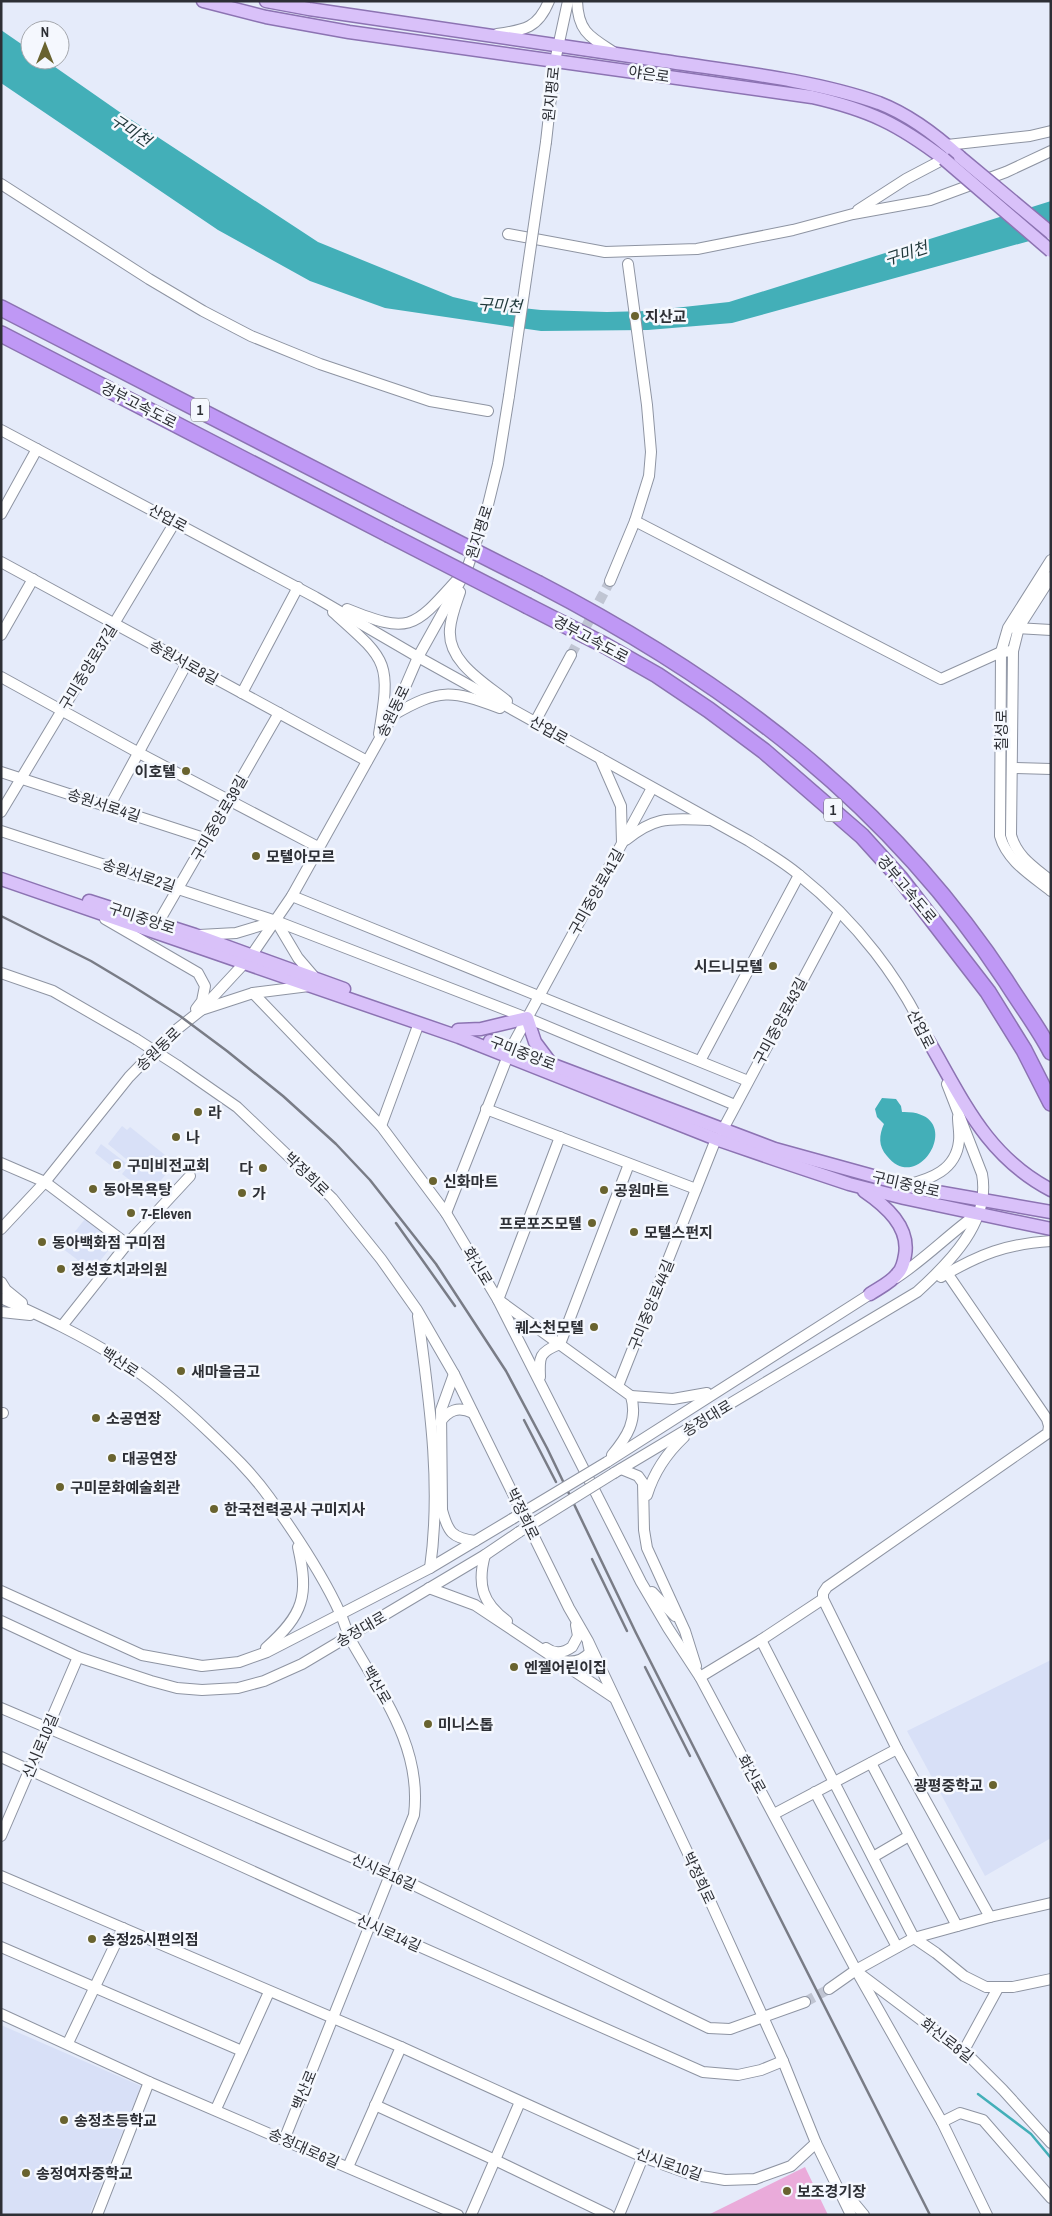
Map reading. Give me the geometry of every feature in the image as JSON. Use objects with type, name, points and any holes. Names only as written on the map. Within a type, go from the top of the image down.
[{"type":"highway","name":"경부고속도로","points":[[1,308],[539,584],[671,658],[783,738],[828,775],[872,816],[912,859],[956,912],[990,957],[1051,1052]]},
{"type":"highway","name":"경부고속도로","points":[[1,334],[606,646],[657,675],[709,710],[818,795],[862,836],[900,878],[988,992],[1024,1050],[1051,1104]]},
{"type":"main road","name":"야은로","points":[[202,1],[266,17],[349,32],[844,104],[896,125],[944,159],[1051,251]]},
{"type":"main road","name":"야은로","points":[[266,1],[618,54],[841,91],[880,104],[907,117],[947,145],[1051,233]]},
{"type":"main road","name":"구미중앙로","points":[[1,872],[194,935],[248,959]]},
{"type":"main road","name":"구미중앙로","points":[[1,879],[87,909],[248,959],[458,1030],[719,1135],[848,1184],[904,1198],[1051,1228]]},
{"type":"main road","name":"구미중앙로","points":[[312,982],[419,1024],[552,1064],[719,1135],[905,1186],[1051,1212]]},
{"type":"main road","points":[[458,1030],[482,1029],[527,1018],[535,1042],[552,1064]]},
{"type":"main road","points":[[928,1040],[983,1134],[995,1148],[1029,1178],[1051,1190]]},
{"type":"main road","points":[[848,1184],[863,1190],[883,1205],[901,1227],[906,1239],[904,1262],[898,1273],[870,1294]]},
{"type":"street","points":[[486,35],[517,31],[529,27],[544,15],[549,1]]},
{"type":"street","name":"원지평로","points":[[558,46],[561,1]]},
{"type":"street","name":"원지평로","points":[[418,657],[467,569],[486,513],[498,464],[546,142],[555,61],[568,1]]},
{"type":"street","points":[[577,1],[577,14],[582,28],[589,36],[618,54]]},
{"type":"street","points":[[947,145],[1030,136],[1051,131]]},
{"type":"street","points":[[508,234],[578,245],[605,252],[697,249],[793,230],[853,214],[930,200],[1006,172],[1051,151]]},
{"type":"street","points":[[853,214],[906,179],[944,159]]},
{"type":"street","points":[[1,184],[149,279],[203,311],[251,336],[320,364],[430,401],[488,411]]},
{"type":"street","points":[[610,581],[635,521],[649,476],[651,452],[645,388],[628,268]]},
{"type":"street","name":"산업로","points":[[1,430],[316,597],[418,657],[749,841],[799,875],[866,939],[883,962],[928,1040],[957,1106],[982,1174],[984,1185],[978,1214]]},
{"type":"street","points":[[1,514],[37,449]]},
{"type":"street","points":[[635,521],[941,679],[1001,652],[1012,651]]},
{"type":"street","name":"구미중앙로37길","points":[[1,812],[175,522]]},
{"type":"street","name":"칠성로","points":[[1051,560],[1008,628],[1001,652],[1000,836],[1003,847],[1011,858],[1051,891]]},
{"type":"street","name":"송원서로8길","points":[[1,562],[367,761]]},
{"type":"street","points":[[316,597],[379,622],[404,624],[424,615],[467,569]]},
{"type":"street","points":[[467,569],[449,630],[454,652],[464,665],[531,720]]},
{"type":"street","name":"칠성로","points":[[1051,577],[1019,629],[1012,651],[1012,835],[1014,846],[1022,857],[1051,881]]},
{"type":"street","points":[[1,636],[33,580]]},
{"type":"street","points":[[242,693],[298,587]]},
{"type":"street","points":[[316,597],[372,648],[379,658],[386,675],[386,687],[377,744]]},
{"type":"street","points":[[1008,628],[1051,630]]},
{"type":"street","points":[[531,720],[571,655]]},
{"type":"street","name":"송원동로","points":[[1,1229],[45,1182],[129,1077],[170,1034],[200,1010],[248,959],[276,921],[292,896],[377,744],[393,714],[418,657]]},
{"type":"street","points":[[109,807],[188,663]]},
{"type":"street","points":[[1,677],[139,753],[318,847]]},
{"type":"street","points":[[393,714],[425,699],[455,694],[531,720]]},
{"type":"street","name":"구미중앙로39길","points":[[158,923],[279,713]]},
{"type":"street","points":[[600,758],[621,806],[622,844]]},
{"type":"street","points":[[1012,768],[1051,768]]},
{"type":"street","name":"송원서로4길","points":[[1,772],[207,839]]},
{"type":"street","name":"구미중앙로41길","points":[[446,1213],[509,1052],[652,788]]},
{"type":"street","points":[[622,844],[642,827],[654,822],[672,819],[712,820]]},
{"type":"street","name":"송원서로2길","points":[[1,831],[179,887],[276,921]]},
{"type":"street","points":[[700,1061],[799,875]]},
{"type":"street","points":[[292,896],[748,1080]]},
{"type":"street","points":[[87,909],[190,966],[203,980],[205,986],[202,1001],[170,1034]]},
{"type":"street","name":"구미중앙로43길","points":[[719,1135],[839,912]]},
{"type":"street","points":[[200,1010],[253,993],[312,982],[276,921]]},
{"type":"street","points":[[194,935],[236,932],[276,921],[527,1018],[735,1105]]},
{"type":"street","name":"박정희로","points":[[1,973],[53,991],[136,1039],[237,1107],[332,1198],[381,1259],[417,1310],[454,1374],[615,1698],[763,2016],[816,2143],[852,2215]]},
{"type":"street","name":"화신로","points":[[253,993],[381,1126],[446,1213],[498,1300],[641,1582],[700,1677],[856,1970],[942,2122],[986,2215]]},
{"type":"street","points":[[381,1126],[419,1024]]},
{"type":"street","points":[[905,1186],[929,1180],[938,1175],[953,1159],[959,1141],[957,1106]]},
{"type":"street","points":[[486,1109],[696,1189]]},
{"type":"street","name":"구미중앙로44길","points":[[618,1386],[719,1135]]},
{"type":"street","points":[[560,1137],[498,1300],[631,1396],[635,1409],[633,1420],[620,1446],[607,1462]]},
{"type":"street","points":[[1,1163],[45,1182],[127,1244]]},
{"type":"street","points":[[540,1380],[540,1359],[545,1351],[560,1344],[629,1164]]},
{"type":"street","points":[[62,1326],[127,1244],[190,1176]]},
{"type":"street","name":"송정대로","points":[[1,1621],[78,1657],[177,1688],[220,1690],[264,1681],[302,1664],[349,1637],[485,1555],[617,1471],[917,1292],[935,1276],[959,1248],[978,1214]]},
{"type":"street","name":"송정대로","points":[[1,1591],[142,1655],[202,1666],[239,1662],[258,1655],[430,1568],[607,1462],[920,1262],[953,1232],[978,1214]]},
{"type":"street","points":[[917,1292],[970,1260],[998,1249],[1019,1244],[1051,1241]]},
{"type":"street","points":[[947,1273],[1047,1419],[1049,1429],[1045,1436],[828,1587],[823,1592],[823,1599],[897,1749],[990,1918]]},
{"type":"street","name":"백산로","points":[[1,1282],[17,1300],[48,1320]]},
{"type":"street","name":"백산로","points":[[1,1298],[62,1326],[119,1359],[181,1406],[250,1472],[296,1538],[341,1613],[349,1637],[395,1717],[408,1750],[417,1794],[414,1815],[284,2140]]},
{"type":"street","points":[[417,1310],[436,1422],[435,1534],[430,1568]]},
{"type":"street","name":"백산로","points":[[1,1312],[24,1314],[48,1320]]},
{"type":"street","points":[[454,1374],[443,1389],[435,1405],[442,1510],[446,1525],[451,1533],[462,1539],[475,1541]]},
{"type":"street","points":[[631,1396],[688,1398],[722,1388]]},
{"type":"street","points":[[436,1422],[448,1412],[456,1410],[467,1410],[473,1413]]},
{"type":"street","points":[[644,1503],[656,1471],[675,1445],[699,1423]]},
{"type":"street","points":[[617,1471],[638,1476],[643,1483],[645,1539],[651,1560],[686,1631],[700,1677],[823,1599]]},
{"type":"street","points":[[258,1655],[285,1631],[301,1605],[304,1591],[303,1569],[296,1538]]},
{"type":"street","points":[[485,1555],[481,1570],[484,1595],[498,1614],[615,1698]]},
{"type":"street","points":[[659,1575],[668,1628]]},
{"type":"street","name":"화신로","points":[[641,1582],[672,1613],[686,1631]]},
{"type":"street","points":[[429,1588],[474,1605],[553,1655],[569,1662],[582,1659],[590,1652],[588,1642]]},
{"type":"street","points":[[553,1655],[567,1651],[576,1642],[577,1627],[569,1608]]},
{"type":"street","points":[[761,1640],[914,1938],[964,1976],[986,1987],[1025,1986],[1051,1979]]},
{"type":"street","name":"신시로10길","points":[[1,1836],[78,1657]]},
{"type":"street","name":"신시로16길","points":[[1,1708],[391,1874],[709,2028],[730,2029],[763,2016]]},
{"type":"street","points":[[774,1814],[897,1749]]},
{"type":"street","name":"신시로14길","points":[[1,1757],[371,1925],[703,2072],[738,2075],[761,2070],[783,2061]]},
{"type":"street","points":[[870,1763],[957,1926]]},
{"type":"street","points":[[815,1792],[897,1947]]},
{"type":"street","points":[[873,1857],[909,1836]]},
{"type":"street","name":"신시로10길","points":[[1,1876],[401,2047],[643,2157],[690,2174],[725,2180],[755,2178],[791,2166],[816,2143]]},
{"type":"street","points":[[829,1989],[856,1970],[914,1938],[1051,1903]]},
{"type":"street","points":[[68,2043],[123,1928]]},
{"type":"street","points":[[1,1947],[242,2051]]},
{"type":"street","name":"화신로8길","points":[[856,1970],[963,2052],[1003,2090],[1051,2143]]},
{"type":"street","points":[[963,2052],[998,1988]]},
{"type":"street","points":[[216,2109],[269,1992]]},
{"type":"street","points":[[763,2016],[805,2002]]},
{"type":"street","name":"송정대로6길","points":[[1,2014],[68,2043],[149,2082],[216,2109],[458,2215]]},
{"type":"street","points":[[348,2167],[401,2047]]},
{"type":"street","points":[[97,2215],[149,2082]]},
{"type":"street","points":[[471,2215],[520,2102]]},
{"type":"street","points":[[375,2105],[609,2215]]},
{"type":"street","points":[[942,2122],[960,2113],[983,2120],[1051,2198]]},
{"type":"street","points":[[619,2215],[643,2157]]},
{"type":"street","points":[[832,2177],[845,2215]]},
{"type":"street","points":[[832,2177],[864,2215]]},
{"type":"shaded area","points":[[122,1126],[127,1130],[130,1127],[175,1163],[149,1195],[122,1174],[131,1163],[108,1144]]},
{"type":"shaded area","points":[[101,1144],[126,1163],[119,1172],[95,1153]]},
{"type":"shaded area","points":[[85,1219],[115,1242],[92,1271],[62,1248]]},
{"type":"shaded area","name":"광평중학교","points":[[1051,1660],[1051,1838],[985,1876],[907,1731]]},
{"type":"shaded area","name":"송정초등학교","points":[[1,2025],[141,2086],[89,2215],[1,2215]]},
{"type":"shaded area","name":"보조경기장","points":[[805,2167],[828,2215],[708,2215]]},
{"type":"water","name":"구미천","points":[[1,30],[20,43],[20,70],[59,70],[121,113],[318,242],[453,297],[483,304],[541,310],[607,312],[647,311],[729,302],[1051,201],[1051,235],[732,323],[648,330],[541,331],[385,308],[310,281],[218,230],[1,83]]},
{"type":"water","points":[[882,1098],[896,1099],[901,1106],[902,1112],[922,1115],[933,1124],[935,1136],[932,1149],[924,1160],[913,1167],[900,1166],[887,1156],[882,1148],[880,1136],[884,1124],[877,1117],[875,1109]]},
{"type":"waterway","points":[[978,2094],[1031,2134],[1051,2158]]},
{"type":"tunnel","points":[[571,655],[610,581]]},
{"type":"tunnel","points":[[805,2002],[829,1989]]},
{"type":"railway","points":[[1,916],[91,961],[180,1016],[227,1051],[283,1096],[336,1144],[370,1180],[436,1264],[506,1371],[547,1448],[636,1633],[930,2215]]},
{"type":"railway","points":[[396,1223],[455,1306]]},
{"type":"railway","points":[[524,1420],[556,1482]]},
{"type":"railway","points":[[592,1559],[627,1631]]},
{"type":"railway","points":[[645,1667],[690,1756]]},
{"type":"place","name":"지산교","points":[[635,316]]},
{"type":"place","name":"이호텔","points":[[186,771]]},
{"type":"place","name":"모텔아모르","points":[[256,856]]},
{"type":"place","name":"시드니모텔","points":[[773,966]]},
{"type":"place","name":"라","points":[[198,1112]]},
{"type":"place","name":"나","points":[[176,1137]]},
{"type":"place","name":"구미비전교회","points":[[117,1165]]},
{"type":"place","name":"다","points":[[263,1168]]},
{"type":"place","name":"신화마트","points":[[433,1181]]},
{"type":"place","name":"동아목욕탕","points":[[93,1189]]},
{"type":"place","name":"공원마트","points":[[604,1190]]},
{"type":"place","name":"가","points":[[242,1193]]},
{"type":"place","name":"7-Eleven","points":[[131,1213]]},
{"type":"place","name":"프로포즈모텔","points":[[592,1223]]},
{"type":"place","name":"모텔스펀지","points":[[634,1232]]},
{"type":"place","name":"동아백화점 구미점","points":[[42,1242]]},
{"type":"place","name":"정성호치과의원","points":[[61,1269]]},
{"type":"place","name":"퀘스천모텔","points":[[594,1327]]},
{"type":"place","name":"새마을금고","points":[[181,1371]]},
{"type":"place","name":"소공연장","points":[[96,1418]]},
{"type":"place","name":"대공연장","points":[[112,1458]]},
{"type":"place","name":"구미문화예술회관","points":[[60,1487]]},
{"type":"place","name":"한국전력공사 구미지사","points":[[214,1509]]},
{"type":"place","name":"엔젤어린이집","points":[[514,1667]]},
{"type":"place","name":"미니스톱","points":[[428,1724]]},
{"type":"place","name":"광평중학교","points":[[993,1785]]},
{"type":"place","name":"송정25시편의점","points":[[92,1939]]},
{"type":"place","name":"송정초등학교","points":[[64,2120]]},
{"type":"place","name":"송정여자중학교","points":[[26,2173]]},
{"type":"place","name":"보조경기장","points":[[787,2191]]}]
